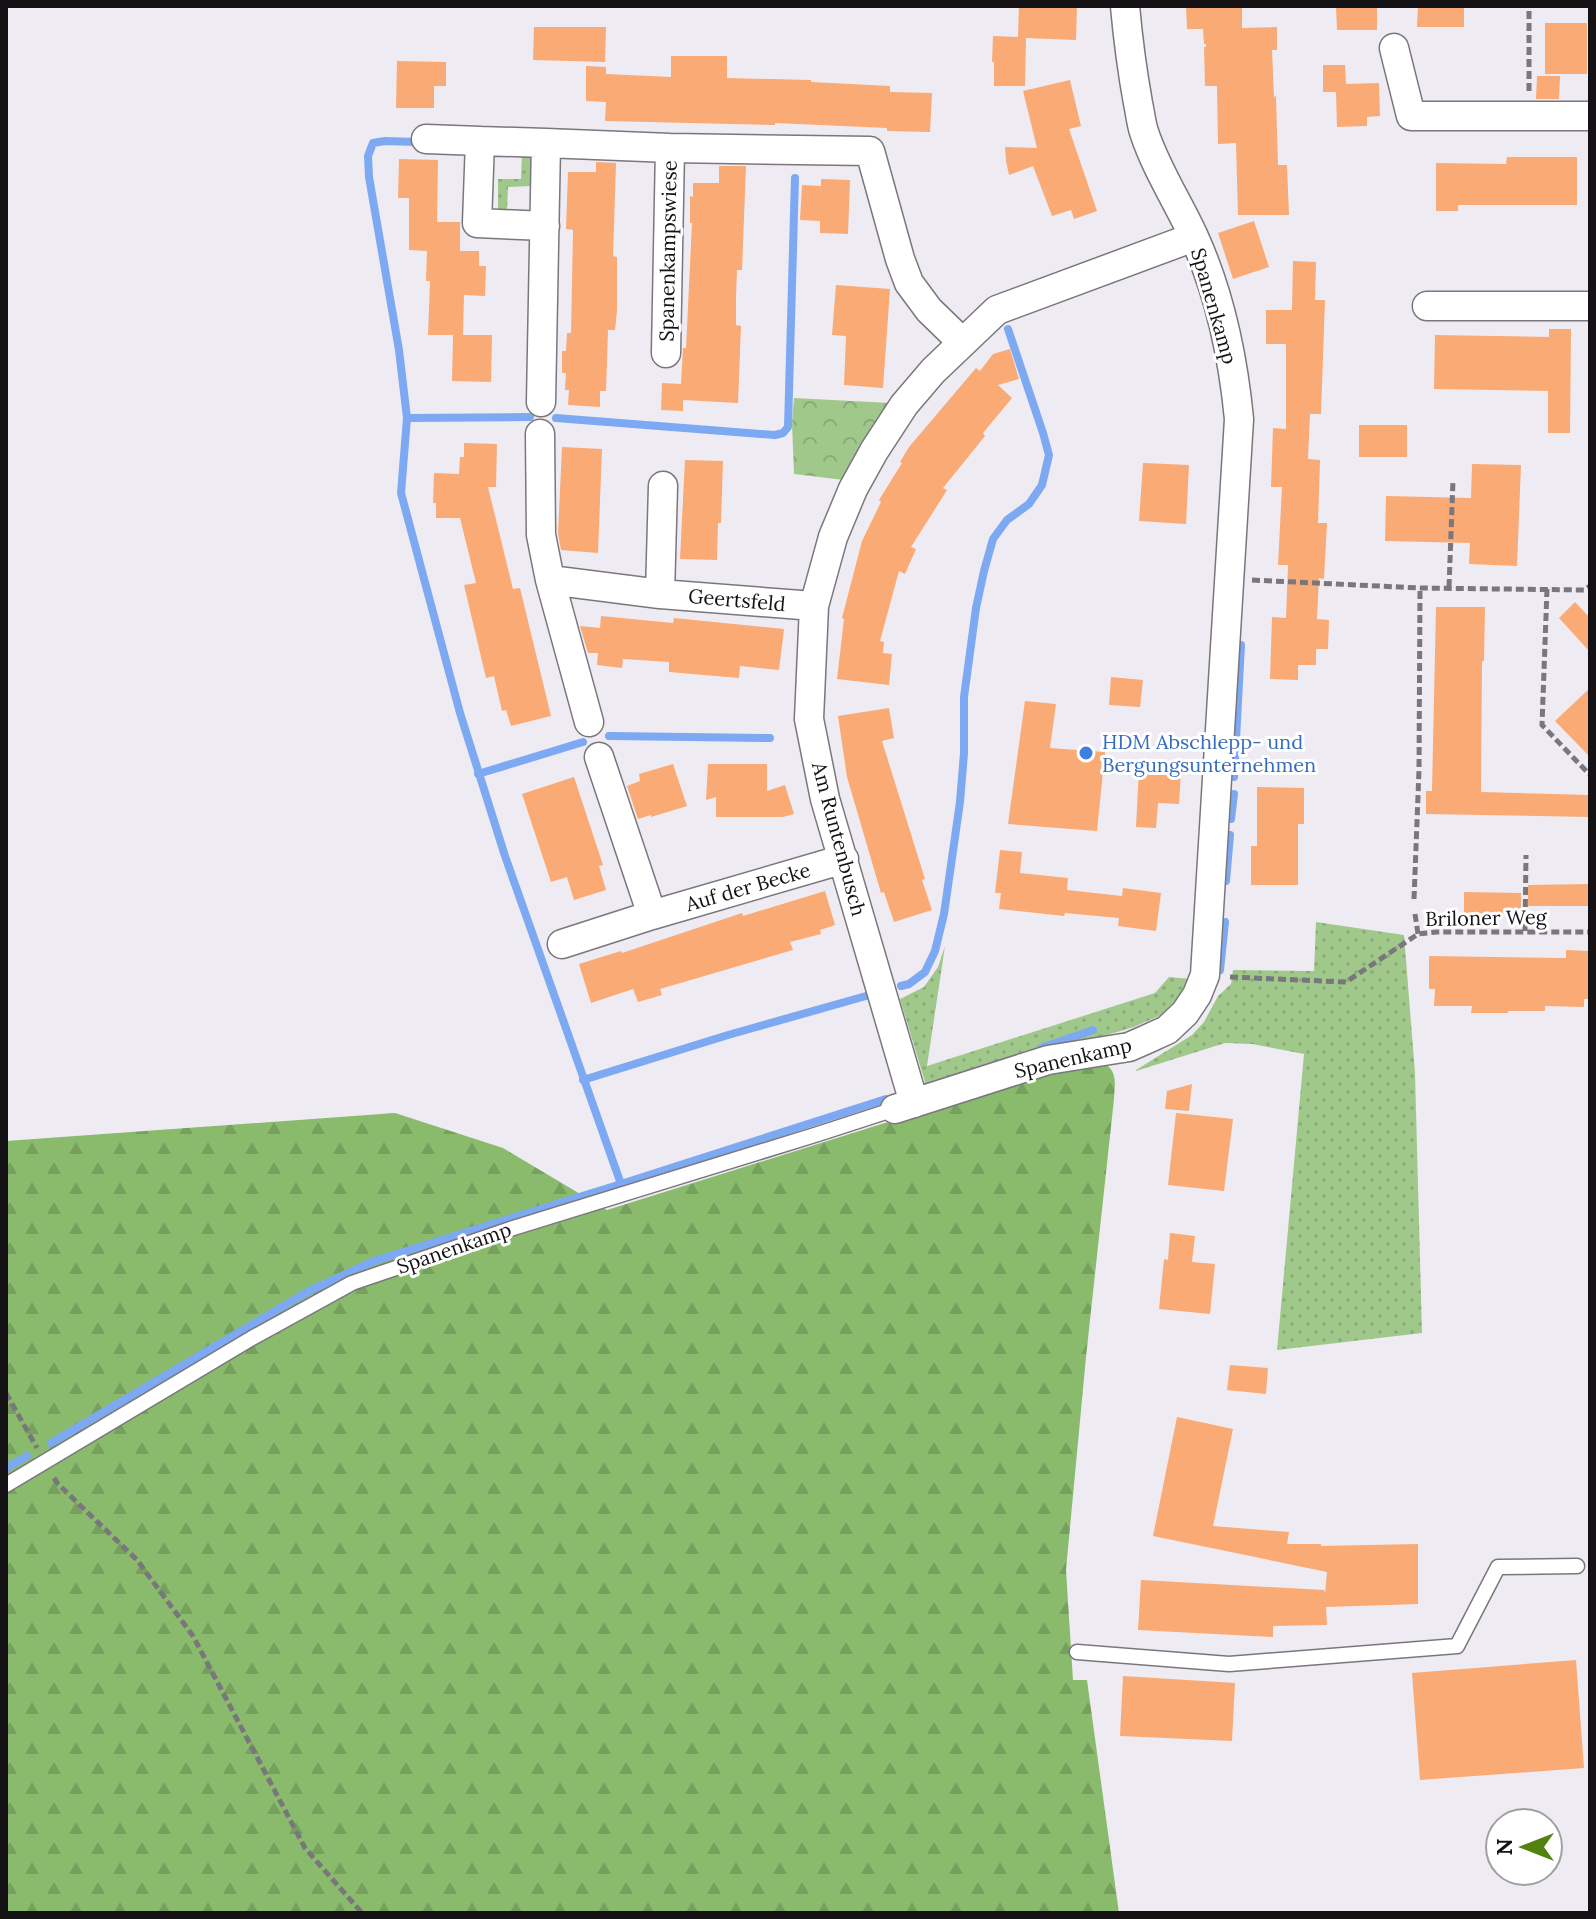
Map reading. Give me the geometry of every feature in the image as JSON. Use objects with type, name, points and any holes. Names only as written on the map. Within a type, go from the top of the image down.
[{"type":"street","name":"Spanenkamp","points":[[905,1106],[1048,1060],[1129,1047],[1167,1030],[1185,1013],[1205,975],[1239,419],[1235,376],[1210,281],[1194,237],[1165,184],[1143,131],[1131,67],[1125,6]]},
{"type":"street","points":[[1394,48],[1411,116],[1590,116]]},
{"type":"street","name":"Spanenkampswiese","points":[[426,139],[670,148],[870,151],[909,283],[929,310],[962,342]]},
{"type":"street","points":[[480,141],[477,223],[545,226]]},
{"type":"street","points":[[541,402],[546,143]]},
{"type":"street","name":"Spanenkampswiese","points":[[666,353],[670,148]]},
{"type":"street","name":"Am Runtenbusch","points":[[905,1106],[844,859],[825,799],[809,719],[814,606],[833,537],[853,489],[904,405],[933,371],[997,310],[1194,237]]},
{"type":"street","points":[[1427,306],[1590,306]]},
{"type":"street","points":[[540,434],[541,535],[550,580],[589,722]]},
{"type":"street","name":"Geertsfeld","points":[[660,594],[663,486]]},
{"type":"street","name":"Geertsfeld","points":[[550,580],[660,594],[814,606]]},
{"type":"street","points":[[599,757],[652,915]]},
{"type":"street","name":"Auf der Becke","points":[[562,944],[844,859]]},
{"type":"lane","name":"Spanenkamp","points":[[6,1485],[252,1338],[352,1283],[510,1229],[905,1106]]},
{"type":"lane","points":[[1077,1652],[1229,1664],[1457,1646],[1498,1567],[1577,1566]]},
{"type":"path","points":[[1529,6],[1529,116]]},
{"type":"path","points":[[1449,587],[1453,480]]},
{"type":"path","points":[[1228,579],[1420,588],[1584,590],[1590,586]]},
{"type":"path","name":"Briloner Weg","points":[[1414,899],[1419,770],[1420,588]]},
{"type":"path","points":[[1547,589],[1542,725],[1590,775]]},
{"type":"path","points":[[1525,931],[1526,855]]},
{"type":"path","points":[[1415,914],[1418,934]]},
{"type":"path","name":"Briloner Weg","points":[[1205,975],[1346,982],[1418,934],[1590,932]]},
{"type":"path","points":[[6,1393],[58,1484],[137,1560],[193,1636],[305,1848],[362,1913]]},
{"type":"green space","points":[[522,152],[531,152],[531,186],[508,187],[507,214],[498,214],[498,179],[521,179]]},
{"type":"green space","points":[[794,398],[890,403],[844,480],[794,474]]},
{"type":"green space","points":[[1316,922],[1404,935],[1415,1073],[1422,1333],[1277,1350],[1304,1054],[1252,1044],[1225,1043],[1136,1070],[1192,1035],[1204,1022],[1218,996],[1231,984],[1233,970],[1314,971]]},
{"type":"green space","points":[[945,946],[927,1066],[1155,993],[1169,977],[1191,979],[1181,995],[1161,1015],[1134,1027],[928,1092],[900,999],[924,987],[938,967]]},
{"type":"green space","points":[[1100,1060],[1113,1072],[1114,1099],[1066,1570],[1073,1680],[1087,1680],[1119,1913],[6,1913],[6,1141],[395,1113],[503,1148],[607,1210],[907,1116],[931,1105]]},
{"type":"building","points":[[1019,6],[1077,6],[1076,40],[1026,38],[1025,86],[994,86],[993,36],[1018,37]]},
{"type":"building","points":[[1186,6],[1242,6],[1242,28],[1277,27],[1277,50],[1272,50],[1278,165],[1287,165],[1289,215],[1238,215],[1236,143],[1218,144],[1217,86],[1205,86],[1206,44],[1203,29],[1187,29]]},
{"type":"building","points":[[1336,6],[1377,6],[1377,30],[1337,30]]},
{"type":"building","points":[[1418,6],[1464,6],[1464,27],[1417,27]]},
{"type":"building","points":[[1545,23],[1587,23],[1587,74],[1545,74]]},
{"type":"building","points":[[534,27],[606,27],[605,62],[533,60]]},
{"type":"building","points":[[671,56],[727,56],[727,78],[811,80],[890,86],[890,92],[932,93],[930,132],[775,123],[605,121],[606,102],[586,101],[586,66],[606,67],[606,74],[671,77]]},
{"type":"building","points":[[397,61],[446,62],[446,86],[434,86],[434,108],[396,108]]},
{"type":"building","points":[[1323,65],[1345,65],[1346,84],[1379,83],[1380,116],[1367,117],[1367,126],[1337,127],[1336,92],[1323,92]]},
{"type":"building","points":[[1537,76],[1560,76],[1559,99],[1536,99]]},
{"type":"building","points":[[1070,80],[1081,126],[1069,129],[1097,211],[1074,219],[1071,210],[1052,216],[1033,166],[1009,175],[1005,147],[1037,148],[1023,91]]},
{"type":"building","points":[[1507,157],[1577,157],[1577,205],[1458,205],[1458,211],[1436,211],[1436,163],[1506,164]]},
{"type":"building","points":[[399,159],[438,160],[437,222],[460,222],[460,251],[479,251],[479,266],[486,266],[485,296],[464,295],[463,335],[492,335],[491,382],[452,381],[453,335],[428,335],[430,281],[426,281],[427,251],[409,250],[409,198],[398,198]]},
{"type":"building","points":[[596,162],[616,163],[613,256],[617,257],[617,311],[615,330],[608,330],[606,391],[600,391],[600,407],[568,405],[566,373],[562,373],[562,351],[566,351],[567,333],[571,333],[573,230],[566,229],[568,172],[596,172]]},
{"type":"building","points":[[719,166],[746,166],[742,270],[737,270],[736,298],[736,325],[741,326],[738,403],[683,400],[683,411],[661,410],[662,383],[681,384],[683,348],[686,348],[692,223],[690,196],[693,197],[693,183],[719,183]]},
{"type":"building","points":[[821,179],[850,180],[848,234],[820,233],[820,221],[800,220],[802,185],[821,186]]},
{"type":"building","points":[[1254,221],[1269,267],[1233,279],[1218,233]]},
{"type":"building","points":[[1293,261],[1316,262],[1315,300],[1325,300],[1321,414],[1310,414],[1308,459],[1320,460],[1318,523],[1327,523],[1324,579],[1319,578],[1317,619],[1329,620],[1328,649],[1316,649],[1316,665],[1298,665],[1298,680],[1270,679],[1272,617],[1286,618],[1288,565],[1278,565],[1282,487],[1271,487],[1273,428],[1286,429],[1286,344],[1266,344],[1266,310],[1292,310]]},
{"type":"building","points":[[836,285],[890,289],[883,388],[844,385],[846,336],[832,335]]},
{"type":"building","points":[[1549,329],[1571,329],[1570,433],[1548,433],[1548,391],[1434,389],[1435,335],[1549,337]]},
{"type":"building","points":[[1010,349],[1019,379],[998,385],[1012,398],[943,488],[947,490],[911,547],[916,549],[905,574],[899,571],[880,641],[884,642],[883,653],[892,654],[889,685],[837,679],[842,618],[862,541],[881,502],[879,500],[909,447],[976,368],[980,371],[993,354]]},
{"type":"building","points":[[1359,425],[1407,425],[1407,457],[1359,457]]},
{"type":"building","points":[[464,443],[497,444],[496,487],[488,487],[513,589],[520,588],[551,716],[511,726],[506,710],[502,711],[494,676],[486,678],[464,585],[476,583],[460,518],[436,518],[436,503],[433,503],[434,473],[459,474]]},
{"type":"building","points":[[562,447],[602,449],[598,553],[561,550],[558,534]]},
{"type":"building","points":[[685,460],[723,461],[717,560],[680,559]]},
{"type":"building","points":[[1143,463],[1189,465],[1186,524],[1139,521]]},
{"type":"building","points":[[1472,464],[1521,465],[1517,566],[1469,564],[1470,543],[1385,541],[1386,496],[1471,498]]},
{"type":"building","points":[[1575,602],[1590,618],[1590,652],[1559,618]]},
{"type":"building","points":[[1436,607],[1485,607],[1481,792],[1590,795],[1590,817],[1426,814],[1426,791],[1432,791]]},
{"type":"building","points":[[601,616],[673,623],[674,618],[784,629],[779,670],[740,666],[739,678],[669,672],[669,662],[623,659],[622,668],[597,665],[598,653],[588,653],[580,626],[600,628]]},
{"type":"building","points":[[1111,677],[1143,680],[1140,707],[1109,705]]},
{"type":"building","points":[[1590,688],[1590,757],[1555,721]]},
{"type":"building","points":[[1025,701],[1056,704],[1050,748],[1105,752],[1097,831],[1008,824]]},
{"type":"building","points":[[889,708],[894,738],[882,741],[932,910],[894,922],[884,892],[881,893],[847,777],[838,716]]},
{"type":"building","points":[[1150,761],[1177,762],[1176,770],[1181,771],[1179,804],[1158,803],[1156,828],[1136,827],[1139,769],[1150,769]]},
{"type":"building","points":[[673,764],[687,806],[638,819],[627,786],[640,781],[639,774]]},
{"type":"building","points":[[708,764],[767,764],[767,791],[785,785],[794,814],[783,817],[716,817],[716,797],[706,800]]},
{"type":"building","points":[[574,777],[603,865],[599,866],[606,890],[574,900],[567,877],[551,882],[522,794]]},
{"type":"building","points":[[1257,787],[1304,788],[1304,824],[1298,824],[1298,885],[1251,885],[1251,846],[1257,846]]},
{"type":"building","points":[[1000,850],[1022,852],[1020,873],[1068,878],[1067,890],[1122,896],[1123,888],[1161,893],[1156,931],[1118,926],[1119,918],[999,909],[1001,893],[995,893]]},
{"type":"building","points":[[1590,884],[1590,906],[1528,906],[1528,885]]},
{"type":"building","points":[[825,891],[835,925],[820,930],[821,934],[790,942],[793,950],[660,989],[662,995],[638,1002],[633,989],[591,1003],[579,964],[742,913],[743,916]]},
{"type":"building","points":[[1464,892],[1521,893],[1521,914],[1464,913]]},
{"type":"building","points":[[1566,950],[1590,951],[1590,999],[1584,999],[1584,1007],[1545,1006],[1545,1011],[1471,1013],[1472,1006],[1434,1006],[1435,989],[1429,989],[1429,956],[1566,958]]},
{"type":"building","points":[[1192,1084],[1189,1111],[1165,1109],[1167,1091]]},
{"type":"building","points":[[1176,1113],[1233,1119],[1224,1191],[1168,1185]]},
{"type":"building","points":[[1170,1233],[1195,1236],[1192,1262],[1215,1264],[1210,1314],[1159,1309]]},
{"type":"building","points":[[1230,1365],[1268,1368],[1266,1394],[1227,1390]]},
{"type":"building","points":[[1177,1417],[1233,1429],[1213,1526],[1289,1532],[1287,1544],[1418,1544],[1418,1604],[1326,1607],[1327,1625],[1273,1626],[1273,1637],[1138,1630],[1141,1580],[1324,1590],[1325,1593],[1327,1572],[1153,1536]]},
{"type":"building","points":[[1576,1660],[1584,1768],[1420,1780],[1412,1673]]},
{"type":"building","points":[[1123,1676],[1235,1683],[1232,1741],[1120,1736]]},
{"type":"waterway","points":[[407,418],[368,156],[373,143],[417,142]]},
{"type":"waterway","points":[[556,418],[775,435],[783,433],[788,427],[795,178]]},
{"type":"waterway","points":[[901,986],[925,972],[935,951],[944,914],[960,802],[964,697],[984,571],[993,539],[1007,520],[1029,504],[1042,485],[1049,455],[1008,329]]},
{"type":"waterway","points":[[51,1443],[309,1291],[374,1261],[621,1184],[505,856],[460,713],[401,493],[407,418],[530,417]]},
{"type":"waterway","points":[[1234,777],[1241,645]]},
{"type":"waterway","points":[[609,736],[770,738]]},
{"type":"waterway","points":[[478,774],[583,742]]},
{"type":"waterway","points":[[1231,819],[1234,794]]},
{"type":"waterway","points":[[1226,881],[1230,835]]},
{"type":"waterway","points":[[1220,970],[1225,922]]},
{"type":"waterway","points":[[583,1080],[866,996]]},
{"type":"waterway","points":[[1041,1048],[1093,1030]]},
{"type":"waterway","points":[[621,1184],[886,1099]]},
{"type":"waterway","points":[[6,1468],[27,1456]]},
{"type":"place","name":"HDM Abschlepp- und Bergungsunternehmen","points":[[1086,753]]}]
